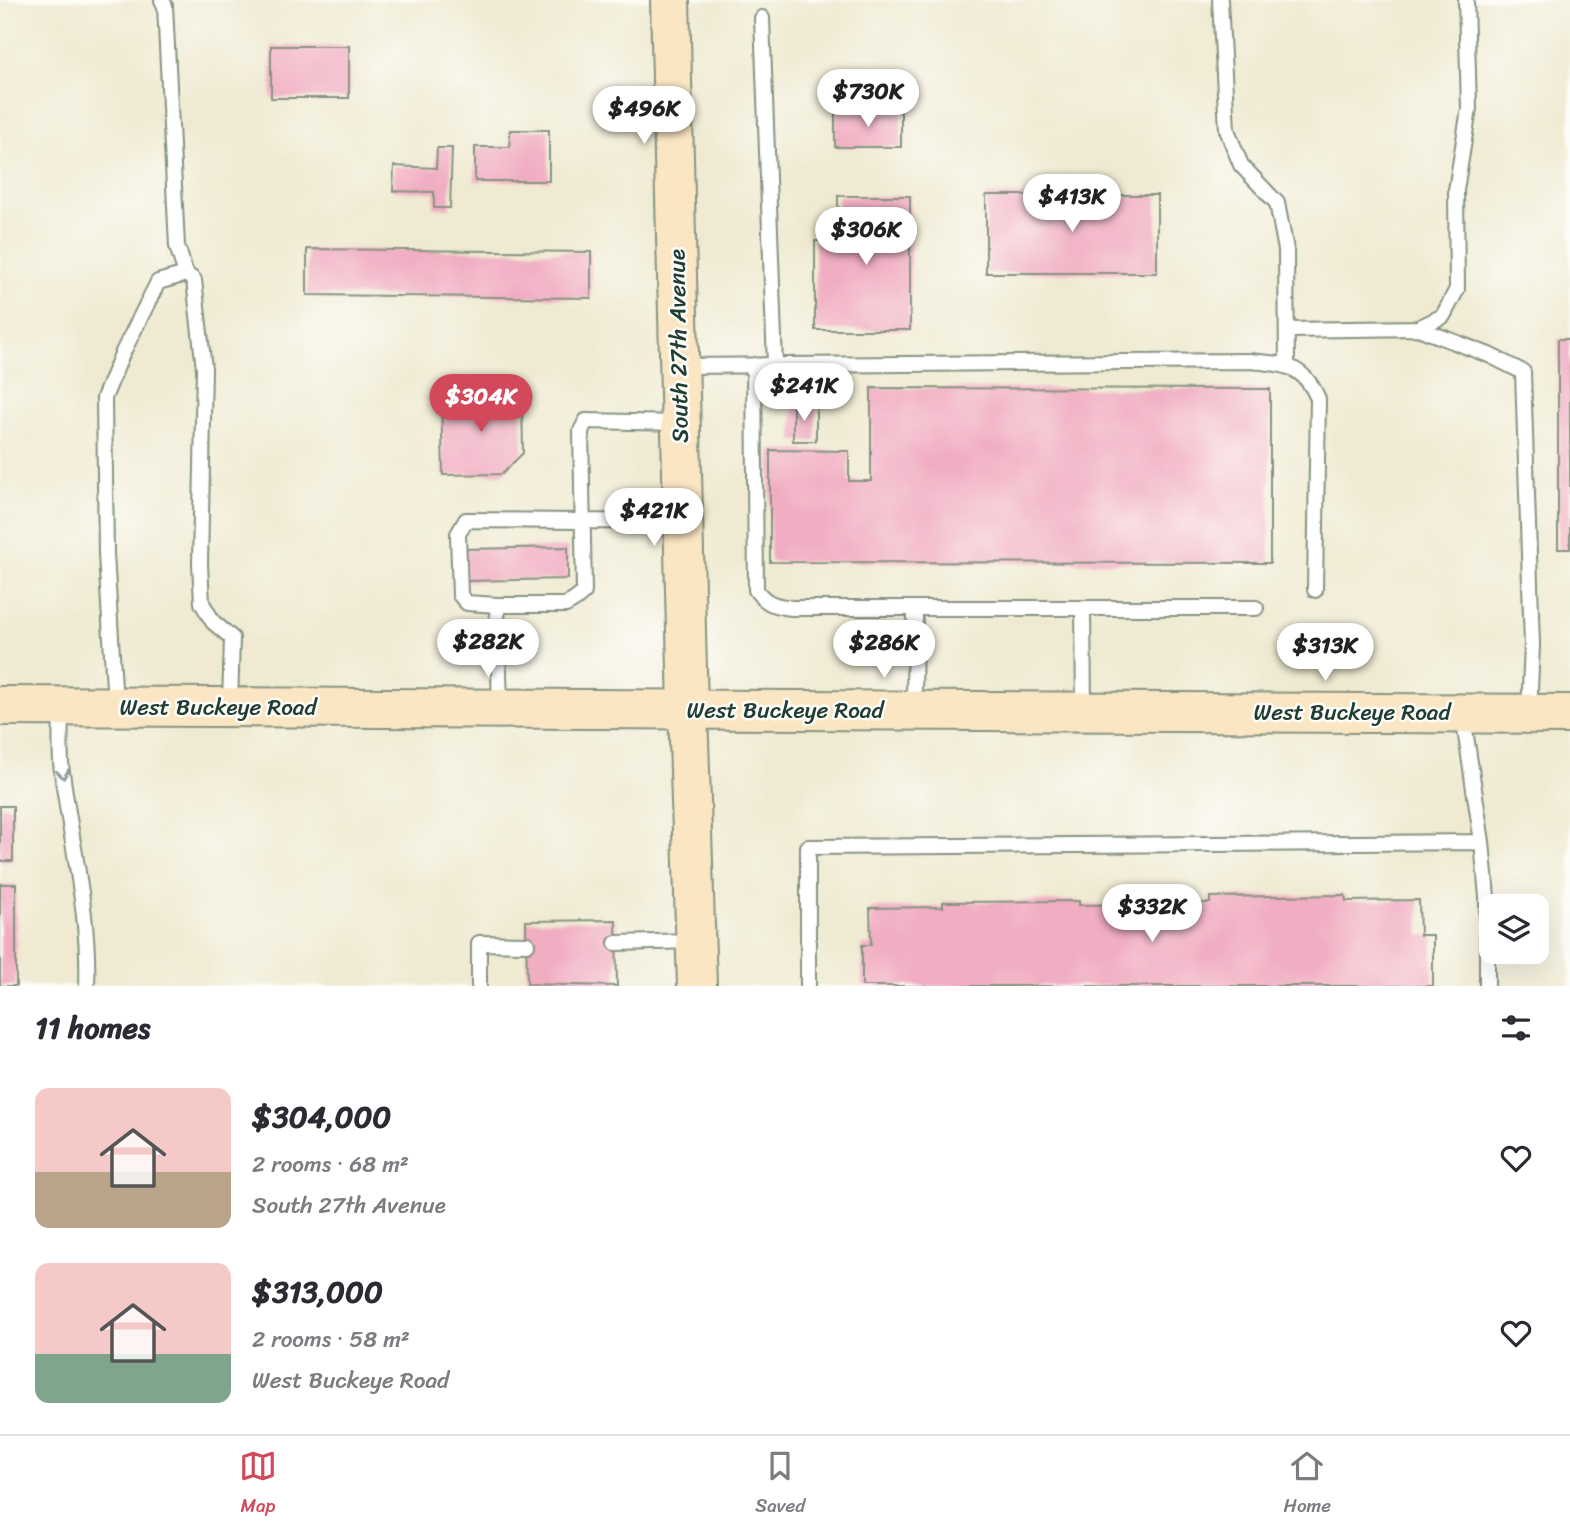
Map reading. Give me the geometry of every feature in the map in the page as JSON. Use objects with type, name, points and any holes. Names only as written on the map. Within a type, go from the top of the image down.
[{"type":"main road","name":"South 27th Avenue","points":[[670,0],[697,986]]},
{"type":"main road","name":"West Buckeye Road","points":[[0,705],[1570,714]]},
{"type":"lane","points":[[162,0],[165,6],[177,246],[186,274],[194,280],[204,369],[200,564],[202,603],[213,622],[232,638],[230,707]]},
{"type":"lane","points":[[1220,0],[1227,130],[1241,164],[1277,203],[1286,250],[1287,365]]},
{"type":"lane","points":[[1418,328],[1443,316],[1457,289],[1456,190],[1469,109],[1466,0]]},
{"type":"lane","points":[[762,18],[775,365]]},
{"type":"lane","points":[[115,706],[106,554],[104,398],[122,354],[158,282],[186,274]]},
{"type":"lane","points":[[1287,330],[1418,328],[1489,355],[1523,372],[1532,645],[1529,714]]},
{"type":"lane","points":[[679,366],[1250,361],[1287,365],[1301,372],[1313,384],[1318,398],[1315,590]]},
{"type":"lane","points":[[754,365],[756,590],[763,600],[773,606],[1256,608]]},
{"type":"lane","points":[[680,423],[586,421],[580,431],[583,521],[584,592],[576,600],[566,605],[497,605],[467,603],[460,595],[458,534],[466,520],[583,521],[683,522]]},
{"type":"lane","points":[[497,605],[500,709]]},
{"type":"lane","points":[[914,710],[915,608]]},
{"type":"lane","points":[[1083,608],[1084,710]]},
{"type":"lane","points":[[61,706],[61,769],[79,878],[88,958],[87,986]]},
{"type":"lane","points":[[1463,713],[1482,842],[1487,897],[1487,986]]},
{"type":"lane","points":[[808,986],[808,848],[1482,842]]},
{"type":"lane","points":[[616,943],[696,941]]},
{"type":"lane","points":[[479,986],[479,943],[527,944]]},
{"type":"building","points":[[271,46],[349,46],[349,98],[271,98]]},
{"type":"building","points":[[835,111],[901,111],[901,147],[835,147]]},
{"type":"building","points":[[510,130],[549,130],[549,181],[475,181],[475,147],[510,147]]},
{"type":"building","points":[[437,148],[452,148],[450,208],[434,208],[434,192],[393,191],[394,166],[436,168]]},
{"type":"building","points":[[986,195],[1157,195],[1157,273],[986,273]]},
{"type":"building","points":[[838,196],[910,196],[910,330],[815,330],[815,241],[838,241]]},
{"type":"building","points":[[307,249],[591,252],[591,298],[307,295]]},
{"type":"building","points":[[1558,339],[1570,339],[1570,549],[1558,549]]},
{"type":"building","points":[[871,388],[1270,389],[1270,563],[770,562],[770,450],[849,451],[849,481],[871,481]]},
{"type":"building","points":[[522,395],[523,453],[502,474],[443,475],[441,397]]},
{"type":"building","points":[[793,405],[816,405],[816,441],[793,441]]},
{"type":"building","points":[[568,547],[568,579],[466,581],[465,549]]},
{"type":"building","points":[[0,806],[13,806],[13,861],[0,861]]},
{"type":"building","points":[[0,884],[16,884],[16,986],[0,986]]},
{"type":"building","points":[[1345,895],[1346,901],[1419,900],[1420,935],[1433,935],[1433,986],[862,986],[862,945],[871,945],[870,908],[943,907],[943,902],[1079,901],[1079,905],[1210,903],[1210,897]]},
{"type":"building","points":[[616,920],[617,986],[527,984],[526,921]]}]
